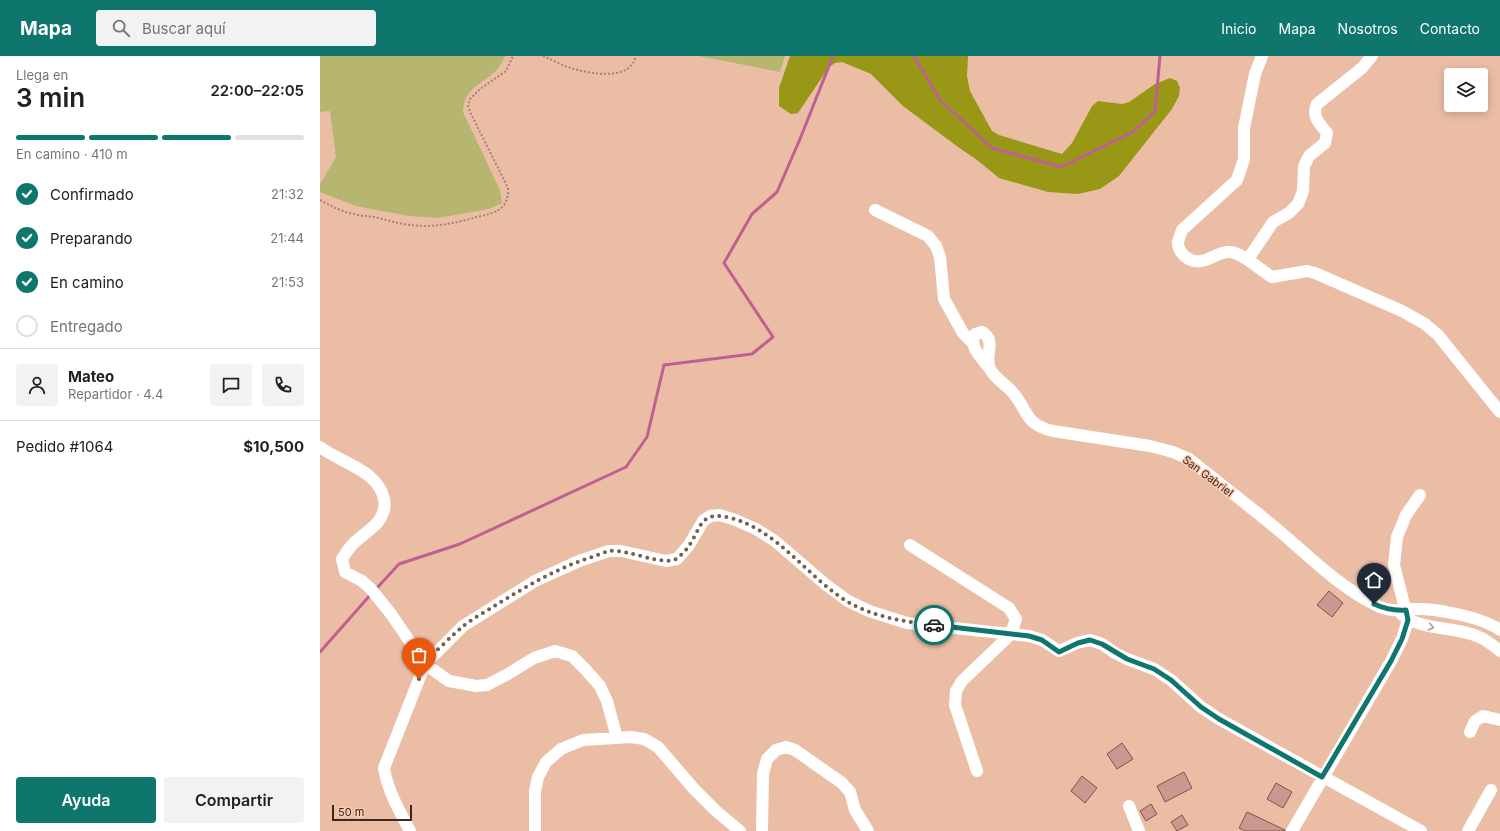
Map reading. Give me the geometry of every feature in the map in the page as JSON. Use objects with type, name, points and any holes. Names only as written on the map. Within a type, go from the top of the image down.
[{"type":"street","points":[[1262,56],[1255,74],[1244,128],[1244,159],[1237,180],[1182,230],[1178,242],[1181,253],[1188,259],[1200,261],[1211,256],[1230,252],[1248,260],[1259,270],[1272,277],[1307,271],[1315,273],[1402,311],[1425,324],[1438,335],[1500,412]]},
{"type":"street","points":[[1248,260],[1273,222],[1288,213],[1298,204],[1303,191],[1304,166],[1309,156],[1325,143],[1327,133],[1315,118],[1315,108],[1317,104],[1362,68],[1372,56]]},
{"type":"street","name":"San Gabriel","points":[[874,210],[928,236],[936,246],[940,257],[944,299],[963,332],[973,343],[973,346],[990,369],[1014,394],[1026,415],[1032,422],[1041,428],[1053,431],[1150,446],[1173,452],[1189,459],[1276,528],[1343,584],[1366,600],[1382,608],[1403,613]]},
{"type":"street","points":[[320,447],[367,474],[378,483],[385,504],[383,513],[378,522],[352,545],[342,559],[344,572],[362,581],[371,589],[391,614],[425,664],[449,681],[476,686],[487,685],[534,658],[555,651],[572,656],[600,686],[607,701],[617,738]]},
{"type":"street","points":[[1292,831],[1322,777],[1391,661],[1402,639],[1403,613],[1394,565],[1396,537],[1406,515],[1420,495]]},
{"type":"street","points":[[410,831],[392,798],[386,783],[384,768],[425,664],[463,626],[535,581],[579,561],[609,551],[621,551],[666,561],[677,559],[689,545],[703,521],[710,516],[718,515],[756,528],[775,541],[848,602],[868,611],[907,623],[1029,636],[1042,640],[1059,652],[1078,643],[1090,640],[1102,644],[1127,659],[1154,669],[1171,680],[1201,707],[1219,719],[1422,831]]},
{"type":"street","points":[[910,545],[1009,608],[1016,619],[1011,634],[962,681],[956,691],[955,705],[977,771]]},
{"type":"street","points":[[1403,613],[1424,610],[1457,614],[1483,621],[1500,630]]},
{"type":"street","points":[[1403,613],[1425,626],[1477,636],[1500,651]]},
{"type":"street","points":[[1470,732],[1476,721],[1483,716],[1500,720]]},
{"type":"street","points":[[535,831],[535,791],[538,777],[546,762],[561,749],[583,740],[631,736],[644,739],[658,747],[694,789],[716,811],[740,831]]},
{"type":"street","points":[[762,831],[763,774],[767,759],[776,750],[786,747],[795,750],[842,783],[850,792],[855,810],[868,831]]},
{"type":"street","points":[[1468,831],[1491,790]]},
{"type":"street","points":[[1129,806],[1139,831]]},
{"type":"path","points":[[320,200],[340,210],[354,214],[410,225],[445,224],[490,214],[500,210],[508,197],[508,188],[468,106],[470,99],[480,89],[506,71],[513,56]]},
{"type":"path","points":[[543,56],[574,69],[602,74],[613,74],[625,71],[632,65],[636,56]]},
{"type":"shaded area","points":[[320,56],[505,56],[499,67],[488,78],[476,86],[467,96],[464,103],[463,112],[500,190],[502,203],[489,209],[438,218],[409,216],[356,206],[320,192],[320,184],[336,157],[330,111],[320,112]]},
{"type":"shaded area","points":[[699,56],[785,56],[780,72]]},
{"type":"shaded area","points":[[790,56],[968,56],[967,76],[970,91],[992,131],[999,135],[1062,154],[1072,143],[1092,106],[1098,101],[1122,104],[1129,102],[1155,84],[1170,78],[1177,81],[1180,88],[1179,96],[1172,109],[1119,176],[1100,189],[1078,194],[1048,192],[999,178],[903,106],[871,74],[842,62],[835,63],[829,67],[798,113],[791,114],[779,106],[779,88]]},
{"type":"building","points":[[1329,591],[1343,603],[1332,617],[1317,605]]},
{"type":"building","points":[[1122,743],[1133,759],[1117,769],[1107,754]]},
{"type":"building","points":[[1184,772],[1192,788],[1165,802],[1157,786]]},
{"type":"building","points":[[1082,776],[1097,788],[1085,803],[1071,791]]},
{"type":"building","points":[[1276,783],[1292,792],[1283,808],[1267,799]]},
{"type":"building","points":[[1151,804],[1157,814],[1146,821],[1140,811]]},
{"type":"building","points":[[1247,812],[1285,831],[1245,831],[1239,828]]},
{"type":"building","points":[[1182,815],[1188,825],[1177,831],[1171,822]]},
{"type":"waterway","points":[[376,589],[399,564],[460,544],[626,467],[647,437],[664,365],[752,354],[773,337],[724,263],[752,214],[777,192],[833,56]]},
{"type":"waterway","points":[[914,56],[940,100],[992,148],[1061,167],[1133,132],[1155,111],[1160,56]]},
{"type":"waterway","points":[[320,652],[372,593]]},
{"type":"way so far","points":[[419,679],[425,664],[463,626],[535,581],[579,561],[609,551],[621,551],[666,561],[677,559],[689,545],[703,521],[710,516],[718,515],[756,528],[775,541],[848,602],[868,611],[907,623],[934,625]]},
{"type":"route","points":[[934,625],[1029,636],[1042,640],[1059,652],[1078,643],[1090,640],[1102,644],[1127,659],[1154,669],[1171,680],[1201,707],[1219,719],[1322,777],[1391,661],[1402,639],[1408,620],[1406,610],[1396,611],[1382,608],[1374,604]]}]
